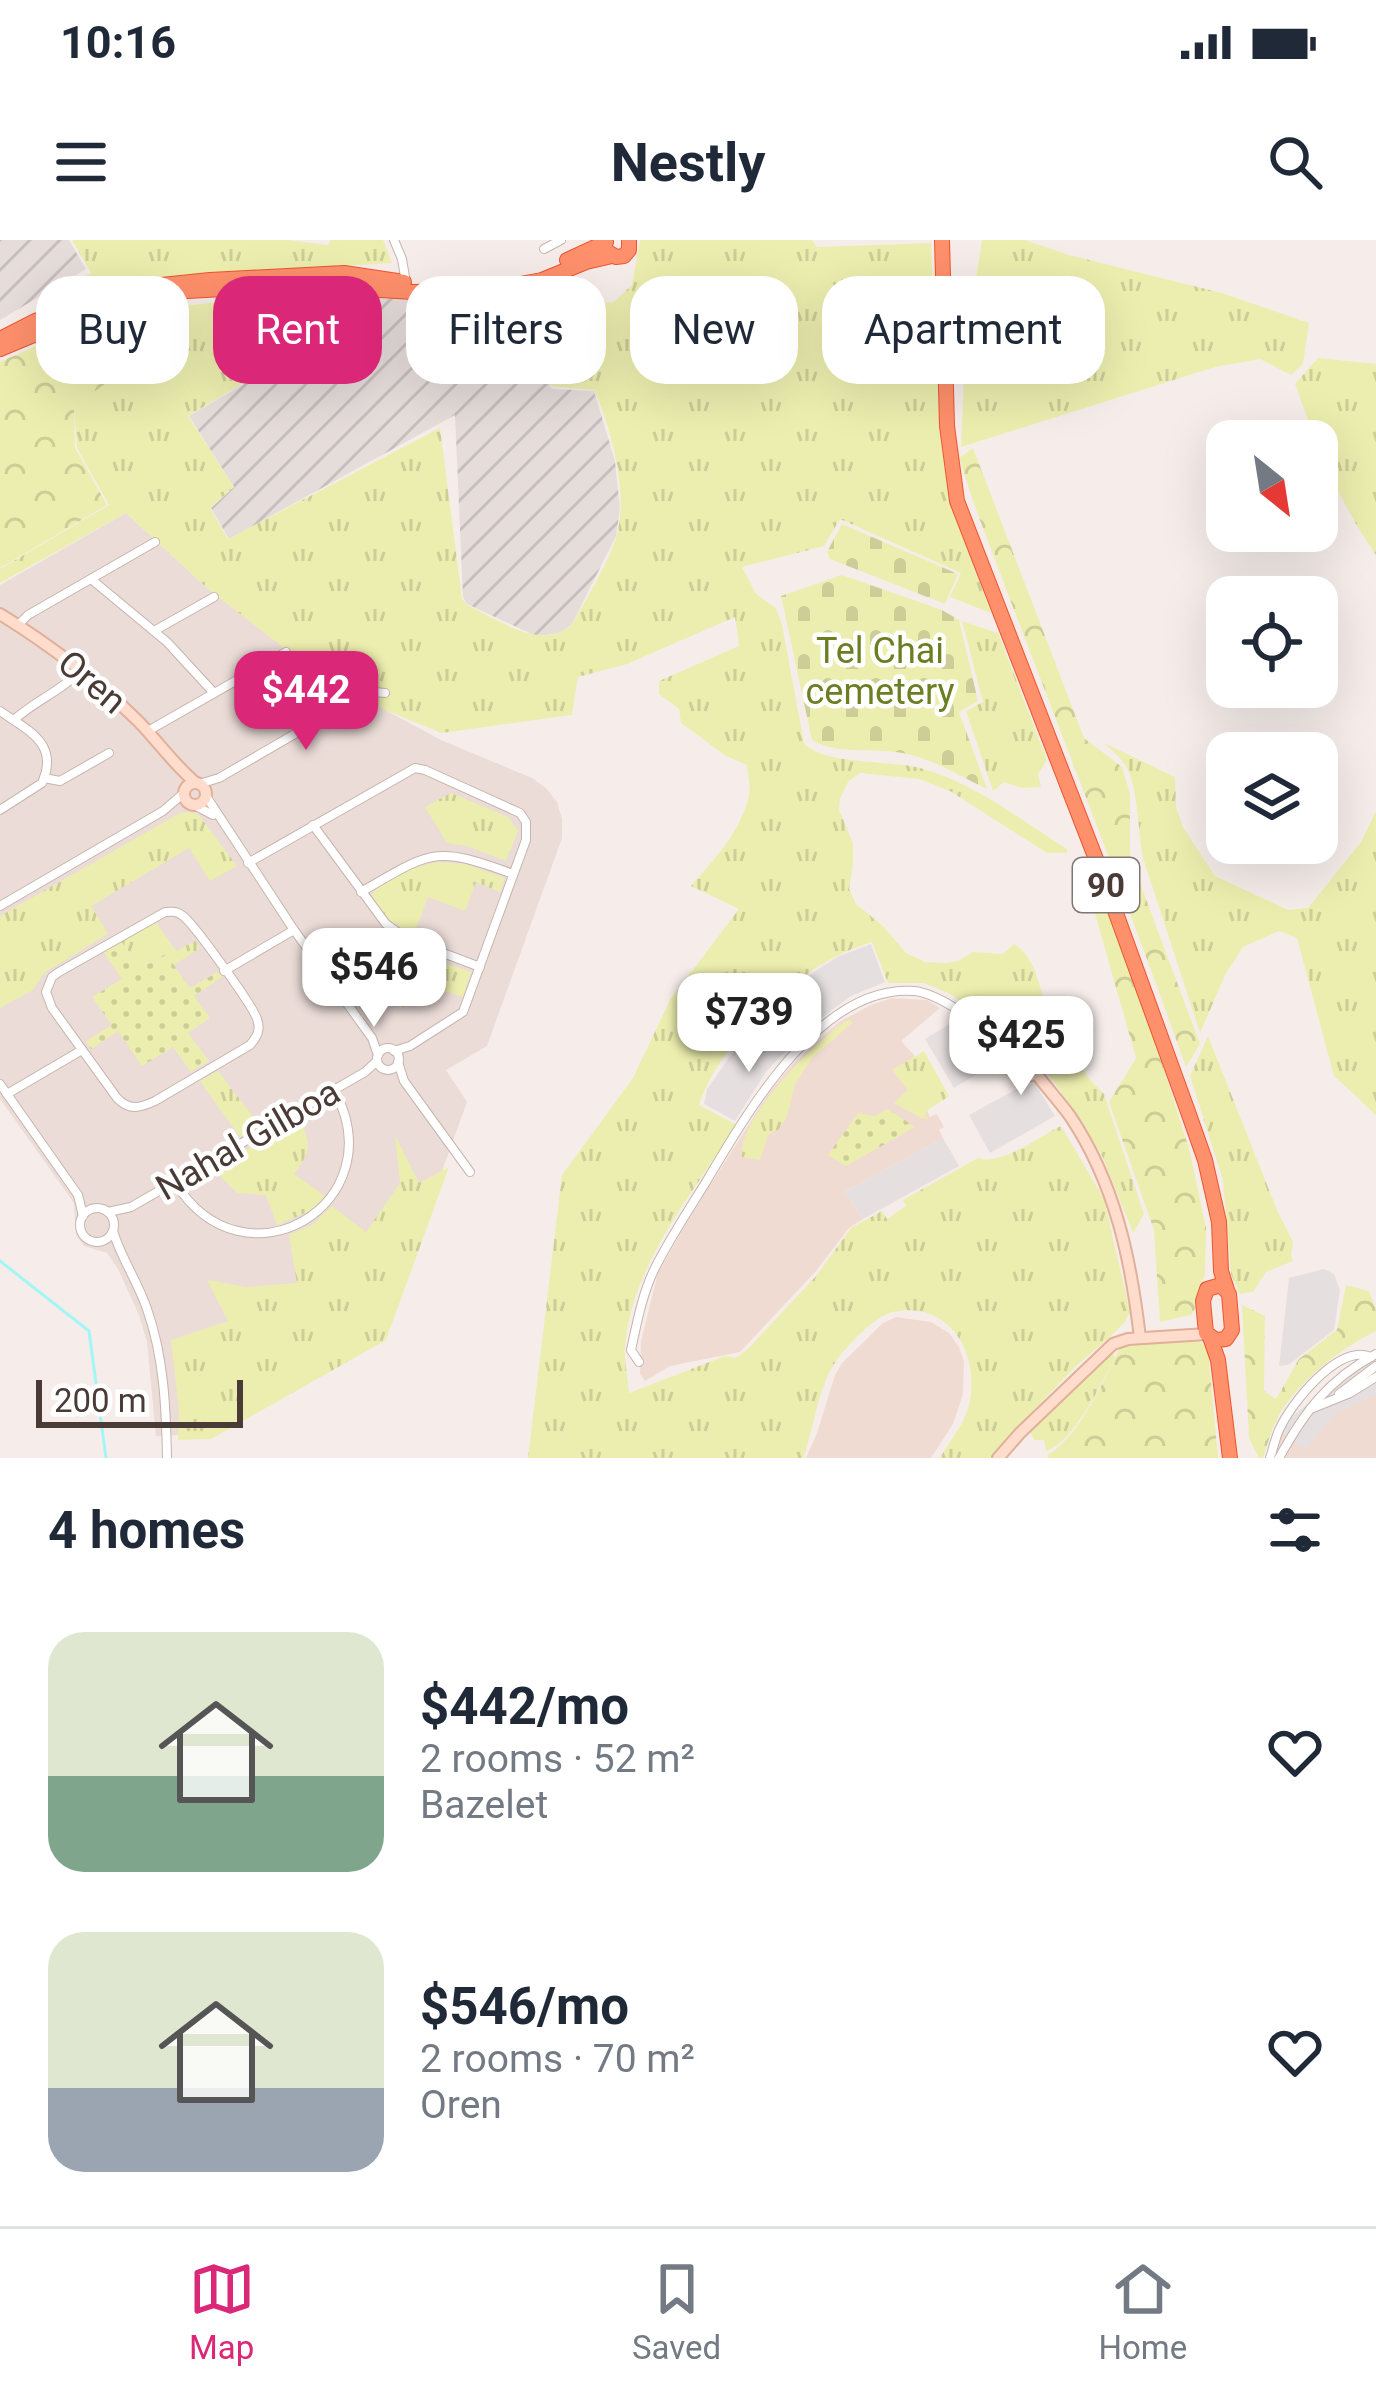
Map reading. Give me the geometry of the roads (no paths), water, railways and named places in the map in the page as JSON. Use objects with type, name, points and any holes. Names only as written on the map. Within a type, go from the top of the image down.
[{"type":"highway","name":"90","points":[[946,240],[947,426],[957,501],[1102,872],[1204,1160],[1219,1222],[1221,1271],[1232,1326],[1225,1370],[1233,1458]]},
{"type":"highway","points":[[608,246],[624,256],[630,241]]},
{"type":"highway","points":[[524,276],[608,246]]},
{"type":"highway","points":[[0,349],[131,298],[300,285],[413,292],[489,290],[542,280],[586,262],[608,246]]},
{"type":"highway","points":[[0,339],[123,289],[344,273],[406,283]]},
{"type":"highway","name":"90","points":[[1204,1160],[1213,1276],[1203,1307],[1218,1360],[1233,1458]]},
{"type":"highway","points":[[1207,1289],[1217,1285],[1227,1290]]},
{"type":"highway","points":[[1209,1336],[1220,1340],[1229,1336]]},
{"type":"street","points":[[394,240],[406,283]]},
{"type":"street","points":[[544,249],[561,240]]},
{"type":"street","points":[[18,625],[155,542]]},
{"type":"street","points":[[91,579],[154,631],[214,693]]},
{"type":"street","points":[[154,631],[214,596]]},
{"type":"street","name":"Oren","points":[[0,614],[81,670],[174,761],[369,1034],[381,1064]]},
{"type":"street","points":[[148,731],[286,652]]},
{"type":"street","points":[[14,720],[81,670]]},
{"type":"street","points":[[0,906],[355,699],[385,693]]},
{"type":"street","points":[[0,711],[41,741],[48,760],[44,778],[31,792],[0,810]]},
{"type":"street","points":[[44,778],[65,779],[109,753]]},
{"type":"street","points":[[248,863],[407,772],[420,769],[520,813],[527,830],[464,1012],[381,1064]]},
{"type":"street","points":[[163,811],[202,802],[196,790]]},
{"type":"street","name":"Oren","points":[[193,804],[219,820]]},
{"type":"street","points":[[314,825],[378,916],[398,933],[480,967]]},
{"type":"street","points":[[361,892],[418,859],[440,855],[475,860],[514,874]]},
{"type":"street","points":[[165,912],[182,915],[224,970],[258,1020],[256,1037],[250,1046],[142,1107],[123,1105],[48,1000],[48,984],[59,972],[165,912]]},
{"type":"street","points":[[224,970],[294,930]]},
{"type":"street","points":[[639,1362],[631,1350],[653,1272],[762,1094],[809,1037],[842,1013],[877,994],[920,991],[1017,1052],[1012,1060],[1016,1072],[1027,1076],[1034,1072],[1069,1116],[1108,1189],[1126,1246],[1140,1337]]},
{"type":"street","name":"Oren","points":[[369,1034],[395,1055]]},
{"type":"street","points":[[7,1094],[82,1050]]},
{"type":"street","points":[[381,1064],[393,1069],[395,1055]]},
{"type":"street","points":[[395,1055],[404,1081],[470,1172]]},
{"type":"street","points":[[381,1064],[404,1081]]},
{"type":"street","name":"Nahal Gilboa","points":[[113,1230],[131,1207],[381,1064]]},
{"type":"street","points":[[0,1084],[78,1195],[83,1235],[122,1254]]},
{"type":"street","points":[[175,1182],[201,1215],[236,1232],[273,1233],[306,1220],[334,1193],[349,1155],[347,1120],[334,1090]]},
{"type":"street","points":[[78,1195],[104,1210],[114,1222],[109,1238],[98,1242]]},
{"type":"street","name":"Nahal Gilboa","points":[[104,1210],[131,1207]]},
{"type":"street","points":[[83,1216],[93,1209],[104,1210]]},
{"type":"street","points":[[113,1230],[158,1344],[167,1458]]},
{"type":"street","points":[[1176,1335],[1203,1307]]},
{"type":"street","points":[[998,1458],[1105,1350],[1120,1341],[1209,1336]]},
{"type":"street","points":[[1270,1458],[1280,1427],[1333,1364],[1362,1353],[1374,1359]]},
{"type":"street","points":[[1335,1398],[1374,1359]]},
{"type":"street","points":[[1280,1458],[1307,1410],[1353,1366],[1374,1359]]},
{"type":"street","points":[[1307,1410],[1376,1377]]},
{"type":"waterway","points":[[0,1261],[89,1331],[106,1458]]},
{"type":"park label","name":"Tel Chai cemetery","points":[[880,672]]}]
